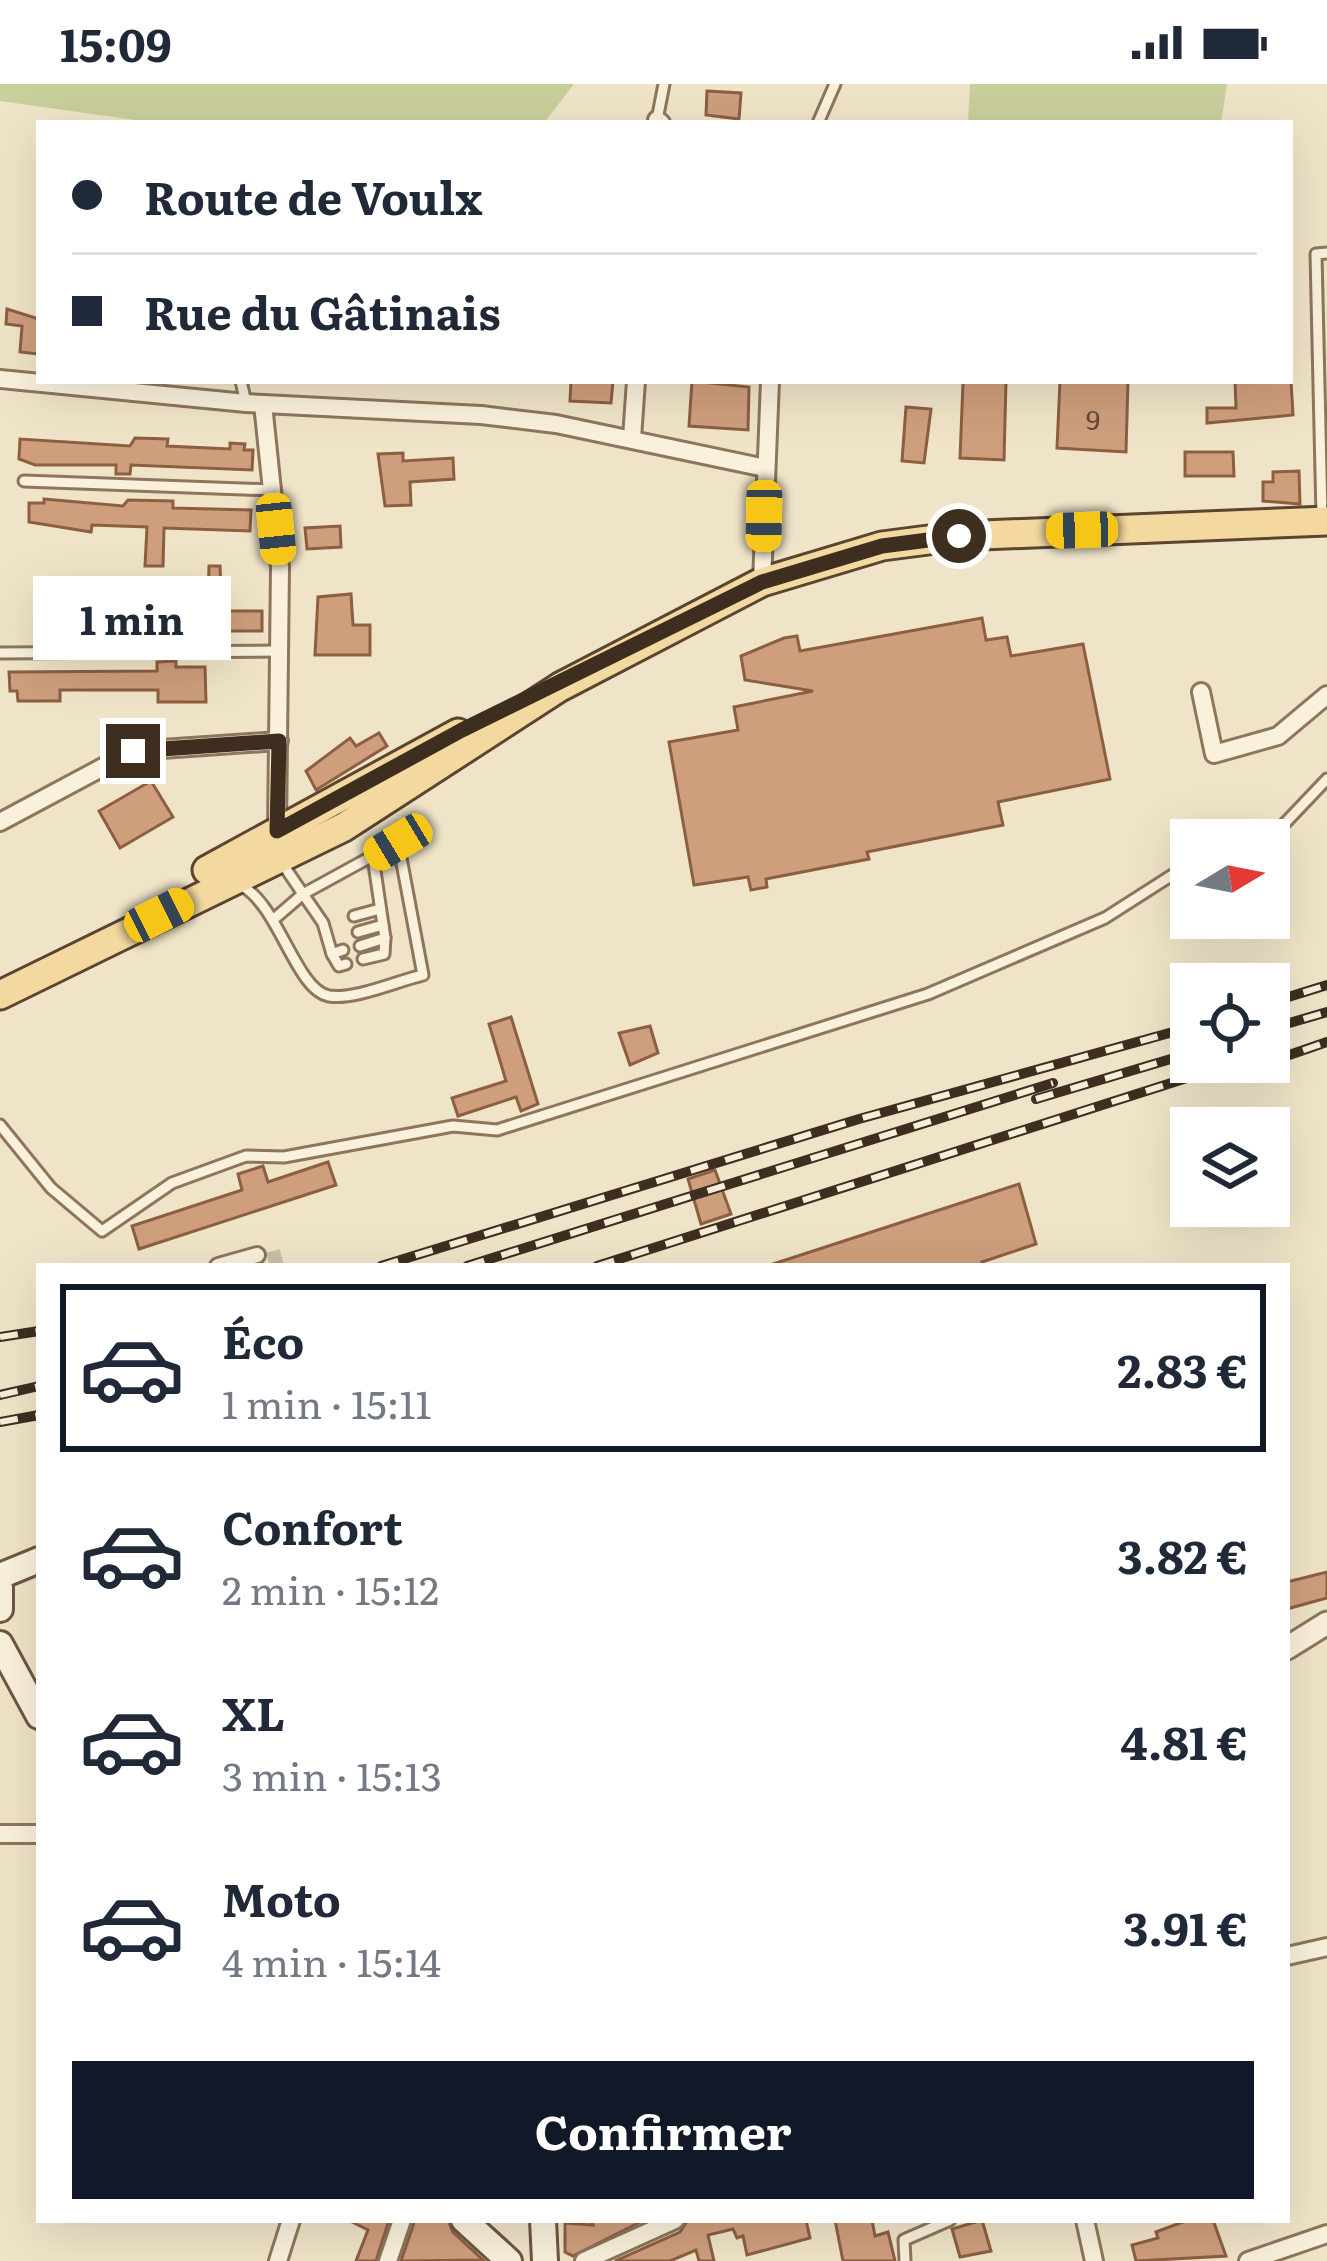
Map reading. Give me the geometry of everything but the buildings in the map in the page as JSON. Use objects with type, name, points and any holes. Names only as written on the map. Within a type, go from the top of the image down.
[{"type":"main road","points":[[0,981],[238,853],[278,844],[389,801],[560,687],[762,582],[882,546],[959,536],[1324,521]]},
{"type":"main road","points":[[0,995],[220,884],[278,844]]},
{"type":"main road","points":[[0,1576],[36,1561]]},
{"type":"main road","points":[[0,1588],[0,1610]]},
{"type":"main road","points":[[0,1644],[36,1710]]},
{"type":"main road","points":[[468,2223],[513,2261],[544,2254],[543,2223]]},
{"type":"street","points":[[0,379],[36,383]]},
{"type":"street","points":[[51,384],[255,404],[481,415],[632,438],[765,468]]},
{"type":"street","points":[[632,438],[636,384]]},
{"type":"street","points":[[762,582],[770,384]]},
{"type":"street","points":[[255,404],[272,490],[282,651],[278,844]]},
{"type":"street","points":[[1201,692],[1214,754],[1277,736],[1327,695]]},
{"type":"street","points":[[0,822],[133,751],[279,741]]},
{"type":"street","points":[[229,1263],[257,1255]]},
{"type":"street","points":[[1290,1646],[1327,1623]]},
{"type":"street","points":[[0,1834],[36,1834]]},
{"type":"street","points":[[1290,1955],[1327,1947]]},
{"type":"street","points":[[278,2261],[291,2223]]},
{"type":"street","points":[[388,2261],[401,2223]]},
{"type":"street","points":[[584,2261],[668,2223]]},
{"type":"street","points":[[1086,2223],[1094,2261]]},
{"type":"street","points":[[1248,2261],[1327,2234]]},
{"type":"lane","points":[[658,120],[664,84]]},
{"type":"lane","points":[[819,120],[835,84]]},
{"type":"lane","points":[[1324,521],[1316,254],[1327,253]]},
{"type":"lane","points":[[243,384],[255,404]]},
{"type":"lane","points":[[24,482],[272,490]]},
{"type":"lane","points":[[0,653],[282,651]]},
{"type":"lane","points":[[1289,819],[1327,779]]},
{"type":"lane","points":[[220,884],[248,888],[274,920],[304,980],[331,997],[423,975],[398,842],[303,894],[274,920]]},
{"type":"lane","points":[[278,844],[338,952],[340,966],[346,964]]},
{"type":"lane","points":[[363,959],[384,954],[386,938],[373,857]]},
{"type":"lane","points":[[0,1125],[51,1188],[102,1231],[172,1183],[246,1156],[284,1157],[453,1126],[497,1130],[928,994],[1105,918],[1170,876]]},
{"type":"lane","points":[[355,916],[380,908]]},
{"type":"lane","points":[[323,923],[337,920]]},
{"type":"lane","points":[[358,932],[383,926]]},
{"type":"lane","points":[[328,940],[340,937]]},
{"type":"lane","points":[[360,946],[386,938]]},
{"type":"lane","points":[[905,2261],[904,2240],[943,2223]]},
{"type":"green space","points":[[0,84],[574,84],[546,120],[135,120],[0,101]]},
{"type":"green space","points":[[970,84],[1227,84],[1221,120],[968,120]]},
{"type":"tunnel","points":[[273,1251],[276,1263]]},
{"type":"railway","points":[[1290,996],[1327,985]]},
{"type":"railway","points":[[1290,1023],[1327,1012]]},
{"type":"railway","points":[[391,1263],[859,1119],[1170,1033]]},
{"type":"railway","points":[[1290,1055],[1327,1042]]},
{"type":"railway","points":[[1036,1099],[1170,1059]]},
{"type":"railway","points":[[477,1263],[1053,1083]]},
{"type":"railway","points":[[606,1263],[1171,1083]]},
{"type":"railway","points":[[0,1337],[36,1331]]},
{"type":"railway","points":[[0,1395],[36,1387]]},
{"type":"railway","points":[[0,1422],[36,1416]]},
{"type":"route","points":[[133,751],[279,741],[277,831],[462,730],[560,687],[679,621],[762,582],[882,546],[959,536]]}]
